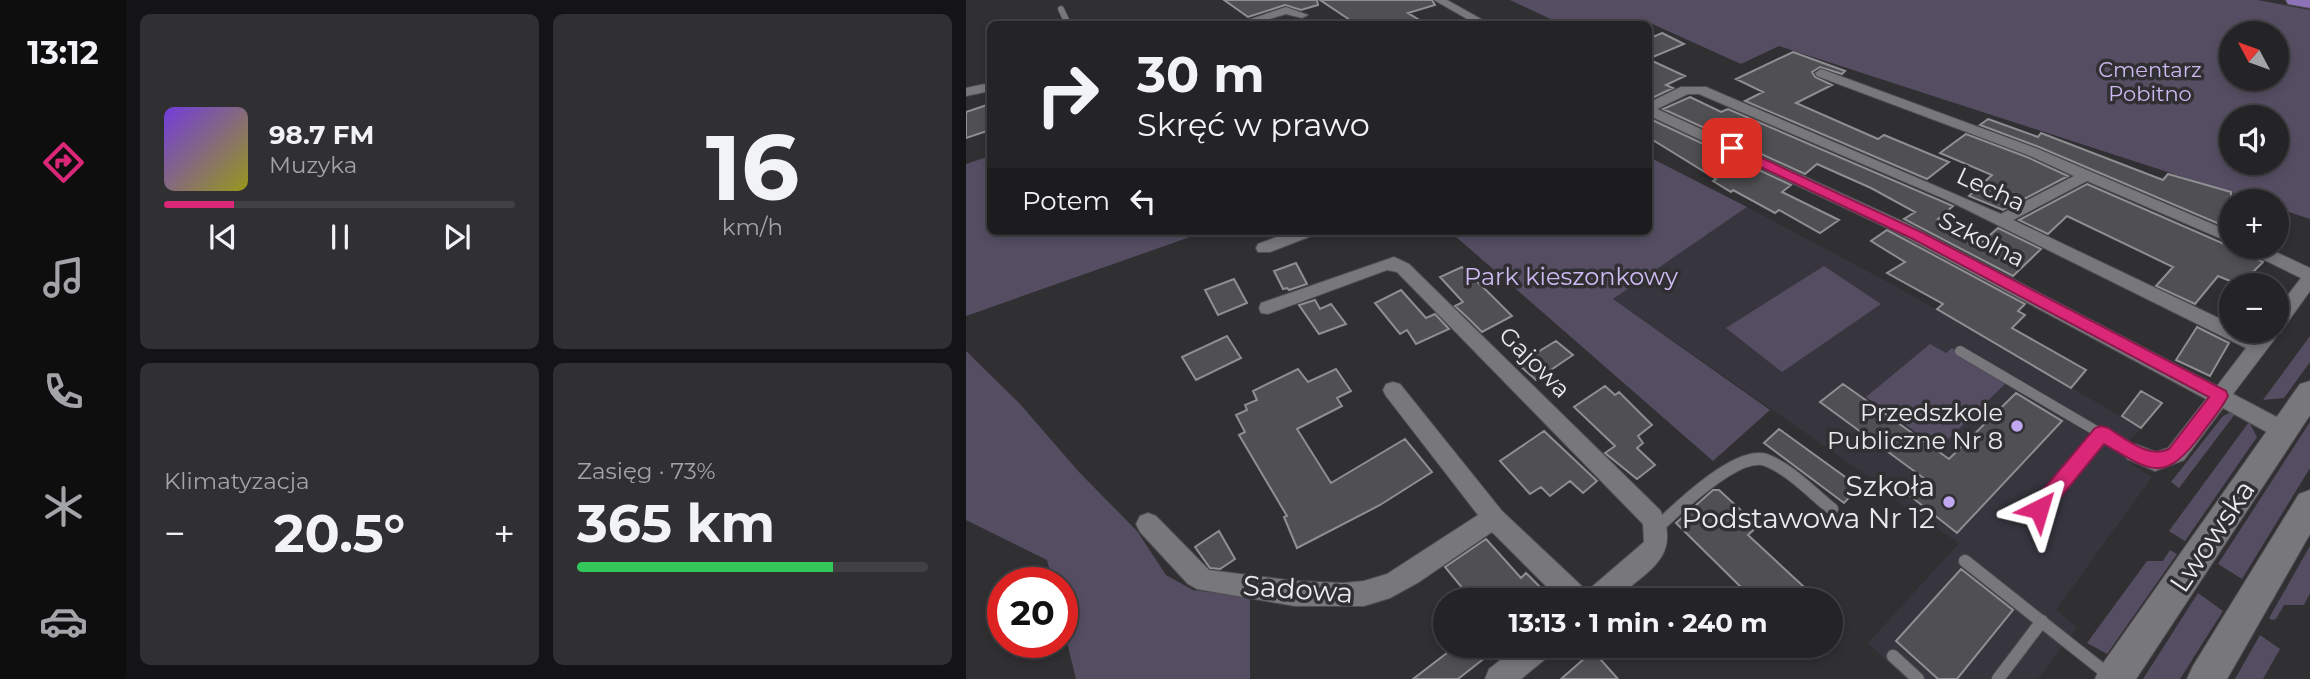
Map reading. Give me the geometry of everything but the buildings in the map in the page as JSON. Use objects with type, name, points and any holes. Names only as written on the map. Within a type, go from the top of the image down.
[{"type":"main road","points":[[2294,0],[2310,3]]},
{"type":"main road","name":"Lwowska","points":[[2114,679],[2310,392]]},
{"type":"main road","points":[[2206,679],[2310,504]]},
{"type":"street","points":[[1275,0],[1286,10],[1303,15]]},
{"type":"street","points":[[1439,0],[1478,21]]},
{"type":"street","points":[[1252,21],[1286,10]]},
{"type":"street","points":[[1821,73],[1995,137],[2219,233]]},
{"type":"street","points":[[966,92],[987,88]]},
{"type":"street","points":[[1652,107],[1686,90],[1696,89]]},
{"type":"street","name":"Lecha","points":[[1696,89],[1915,181],[2219,317]]},
{"type":"street","name":"Szkolna","points":[[1652,111],[1902,228],[2284,430]]},
{"type":"street","points":[[2001,220],[2087,176]]},
{"type":"street","points":[[1264,247],[1297,235]]},
{"type":"street","points":[[2276,259],[2310,276],[2289,305]]},
{"type":"street","name":"Gajowa","points":[[1268,308],[1394,263],[1644,510],[1657,528]]},
{"type":"street","points":[[2135,453],[2155,462],[2176,454],[2261,343]]},
{"type":"street","points":[[1393,390],[1494,518],[1566,588]]},
{"type":"street","name":"Sadowa","points":[[1148,524],[1197,576],[1206,581],[1328,595],[1362,595],[1414,571],[1494,518]]},
{"type":"street","points":[[1609,588],[1654,548],[1658,538],[1657,528]]},
{"type":"street","points":[[1499,679],[1524,658]]},
{"type":"lane","points":[[1061,9],[1067,21]]},
{"type":"lane","points":[[1960,351],[2135,453]]},
{"type":"lane","points":[[2039,509],[2101,433]]},
{"type":"lane","points":[[1657,528],[1735,464],[1751,458],[1769,461],[1832,509]]},
{"type":"lane","points":[[1965,561],[2114,679]]},
{"type":"lane","points":[[1998,679],[2042,621]]},
{"type":"lane","points":[[1893,656],[1918,679]]},
{"type":"shaded area","points":[[1747,207],[1899,288],[2141,428],[2127,444],[2137,450],[2128,462],[2152,477],[2056,610],[2077,627],[2038,679],[1905,679],[1868,643],[1959,543],[1907,509],[1872,479],[1613,299]]},
{"type":"green space","name":"Cmentarz Pobitno","points":[[1510,0],[2258,0],[2310,10],[2310,219],[2289,212],[2289,189],[2220,189],[1779,46],[1741,64],[1652,24],[1652,21],[1555,21]]},
{"type":"green space","points":[[987,157],[987,235],[1196,235],[966,316],[966,164]]},
{"type":"green space","name":"Park kieszonkowy","points":[[1652,159],[1747,207],[1613,299],[1770,410],[1713,461],[1454,235],[1652,235]]},
{"type":"green space","points":[[1824,266],[1881,304],[1782,372],[1726,328]]},
{"type":"green space","points":[[2310,336],[2310,362],[2284,398],[2263,400]]},
{"type":"green space","points":[[1930,344],[1946,353],[1952,348],[2007,382],[1939,448],[1866,397]]},
{"type":"green space","points":[[966,351],[1020,404],[1079,472],[1137,531],[1166,575],[1193,590],[1250,597],[1250,679],[1076,679],[1071,658],[1078,658],[1078,567],[1049,567],[1047,560],[966,520]]},
{"type":"green space","points":[[2231,412],[2235,414],[2179,488],[2171,482],[2223,416]]},
{"type":"green space","points":[[2249,422],[2257,437],[2185,541],[2169,531]]},
{"type":"green space","points":[[2310,422],[2310,468],[2242,579],[2218,564]]},
{"type":"green space","points":[[2310,546],[2310,593],[2304,605],[2284,605],[2276,619],[2272,620],[2269,618]]},
{"type":"green space","points":[[2170,550],[2177,554],[2107,654],[2087,643],[2147,561],[2163,561]]},
{"type":"green space","points":[[2198,593],[2223,611],[2180,679],[2143,679]]},
{"type":"green space","points":[[2260,635],[2280,649],[2263,679],[2235,679]]},
{"type":"place","name":"Przedszkole Publiczne Nr 8","points":[[2017,426]]},
{"type":"place","name":"Szkoła Podstawowa Nr 12","points":[[1949,502]]},
{"type":"route","points":[[1732,148],[1918,236],[2220,396],[2176,454],[2168,459],[2155,462],[2101,433],[2039,509]]}]
